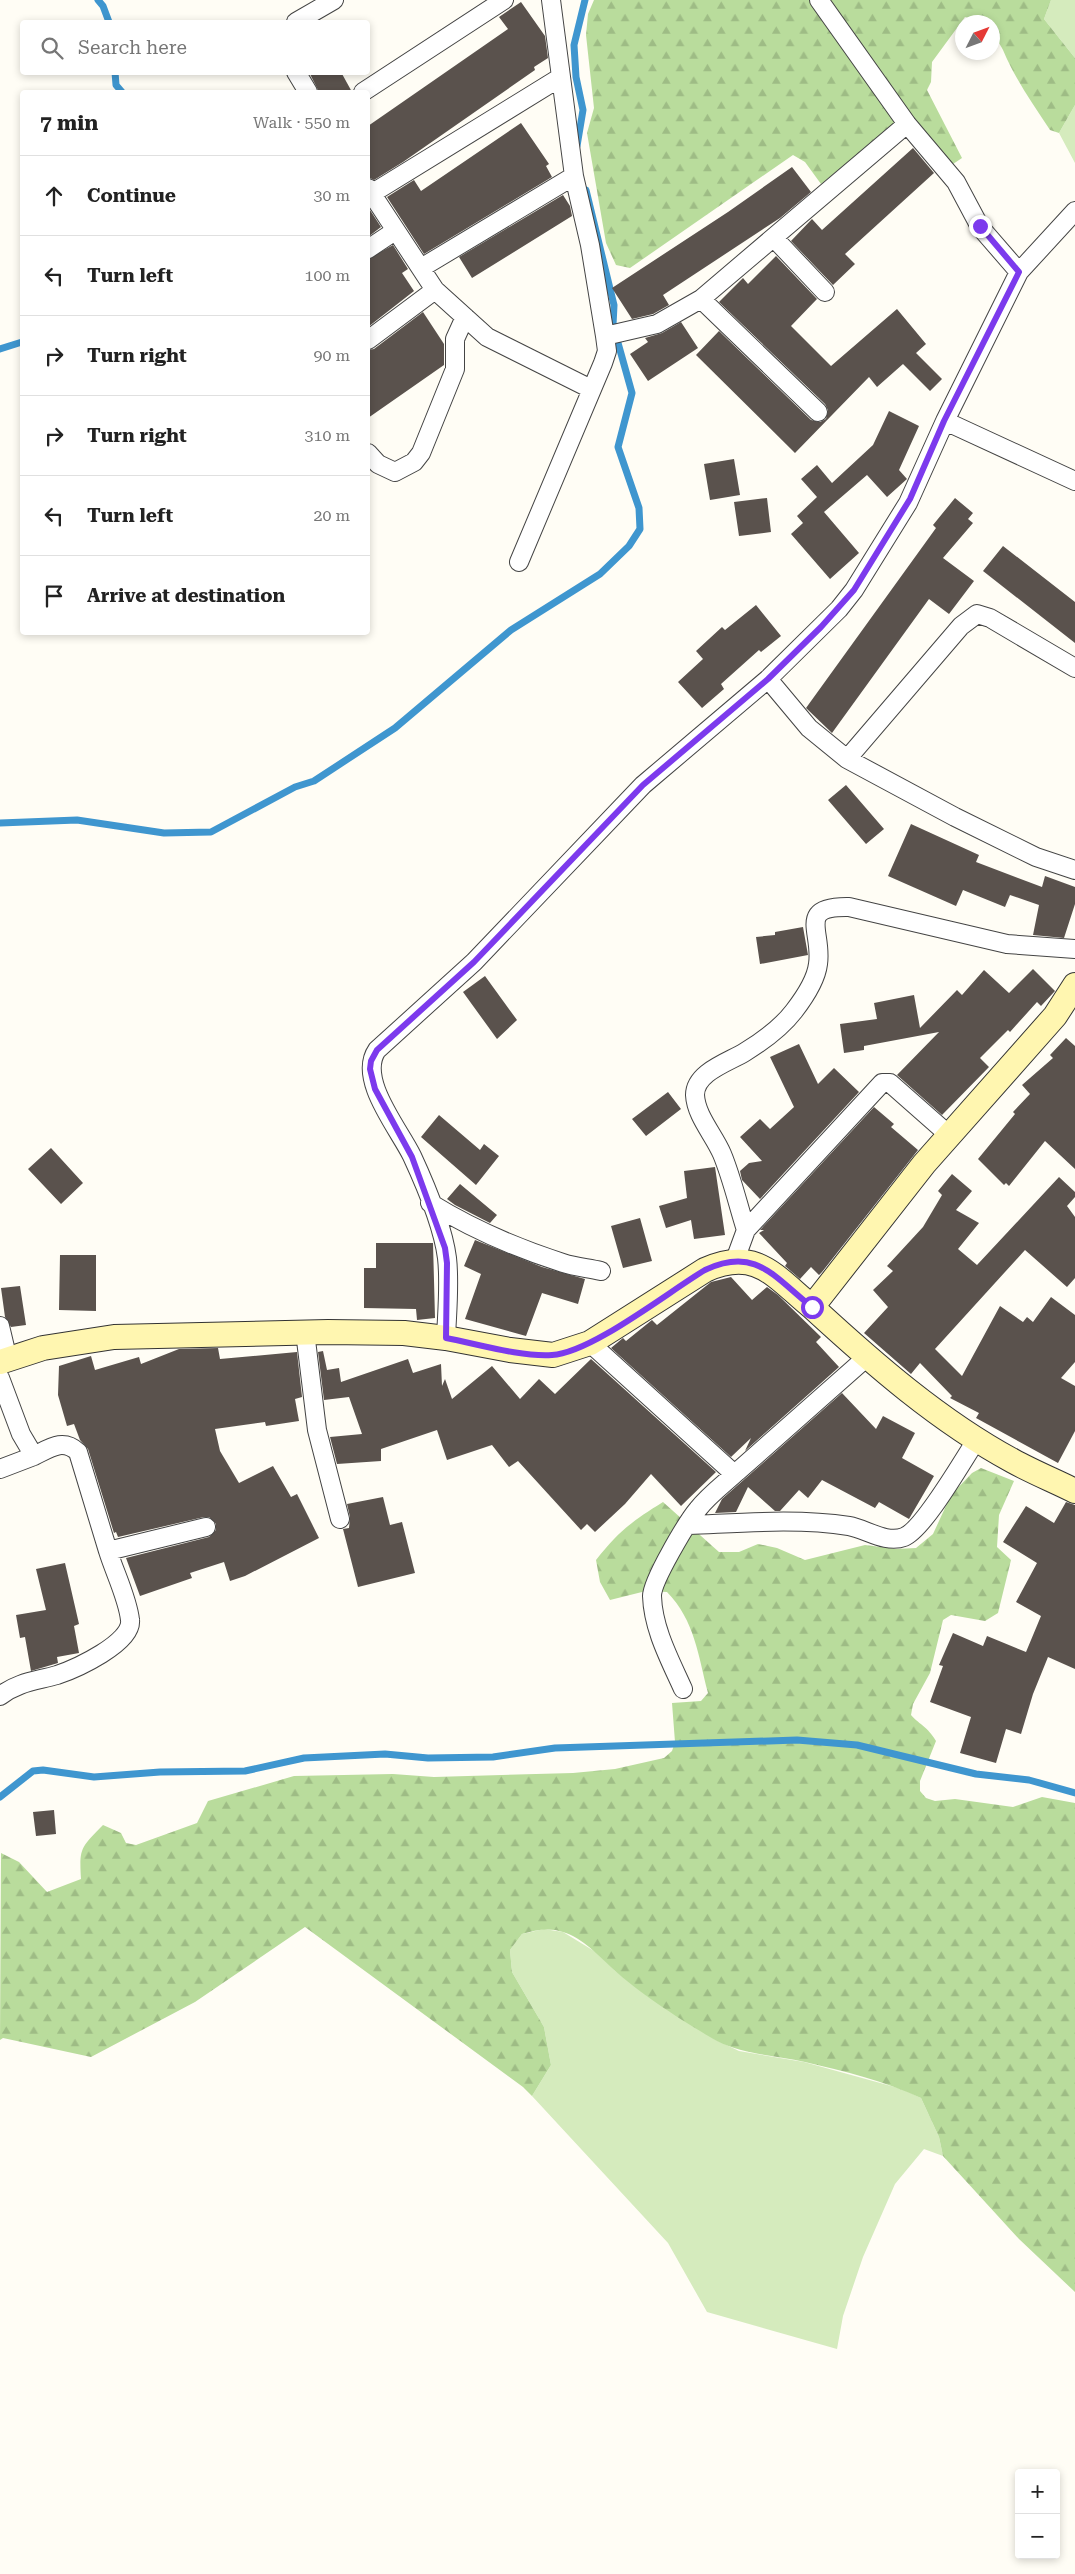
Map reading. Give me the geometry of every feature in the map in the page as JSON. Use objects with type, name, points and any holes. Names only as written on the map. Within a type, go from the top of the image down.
[{"type":"street","points":[[299,20],[334,0]]},
{"type":"street","points":[[366,90],[504,0]]},
{"type":"street","points":[[519,562],[613,334],[574,176],[551,0]]},
{"type":"street","points":[[820,0],[908,124],[956,182],[980,226],[1019,272]]},
{"type":"street","points":[[298,75],[307,90]]},
{"type":"street","points":[[370,190],[561,77]]},
{"type":"street","points":[[613,334],[657,324],[701,299],[908,124]]},
{"type":"street","points":[[421,268],[574,176]]},
{"type":"street","points":[[370,193],[435,290],[487,338],[591,389]]},
{"type":"street","points":[[446,1338],[447,1256],[430,1203],[412,1157],[375,1089],[370,1069],[373,1055],[474,962],[643,785],[768,679],[827,621],[854,590],[908,502],[944,421],[1019,272],[1075,211]]},
{"type":"street","points":[[370,248],[395,231]]},
{"type":"street","points":[[774,238],[825,292]]},
{"type":"street","points":[[370,339],[435,290]]},
{"type":"street","points":[[701,299],[818,412]]},
{"type":"street","points":[[370,455],[378,464],[395,472],[414,462],[421,453],[455,369],[456,339],[465,317]]},
{"type":"street","points":[[944,421],[1075,481]]},
{"type":"street","points":[[847,759],[961,626],[977,614],[990,618],[1075,668]]},
{"type":"street","points":[[768,679],[809,728],[847,759],[955,818],[1036,857],[1075,870]]},
{"type":"street","points":[[746,1230],[723,1155],[699,1109],[695,1095],[698,1085],[717,1067],[746,1052],[784,1024],[806,995],[818,964],[816,931],[817,916],[821,910],[828,907],[849,907],[1006,944],[1075,949]]},
{"type":"street","points":[[812,1307],[924,1164],[1055,1016],[1075,985]]},
{"type":"street","points":[[736,1260],[746,1230],[884,1082],[890,1083],[949,1135]]},
{"type":"street","points":[[430,1203],[463,1224],[510,1244],[563,1263],[600,1271]]},
{"type":"street","points":[[3,1366],[43,1348],[114,1337],[305,1332],[404,1332],[547,1355],[561,1353],[590,1343],[719,1263],[736,1260],[751,1261],[764,1268],[812,1307],[892,1379],[977,1439],[1014,1462],[1075,1491]]},
{"type":"street","points":[[0,1326],[3,1366],[21,1434],[34,1456]]},
{"type":"street","points":[[305,1332],[317,1430],[340,1520]]},
{"type":"street","points":[[590,1343],[731,1471],[737,1472]]},
{"type":"street","points":[[683,1689],[662,1642],[653,1613],[652,1593],[659,1572],[698,1509],[867,1357]]},
{"type":"street","points":[[689,1525],[786,1522],[850,1526],[886,1538],[904,1537],[920,1525],[977,1439]]},
{"type":"street","points":[[0,1469],[61,1444],[70,1445],[78,1452],[130,1619],[126,1634],[108,1650],[72,1669],[18,1684],[0,1696]]},
{"type":"street","points":[[108,1551],[206,1527]]},
{"type":"green space","points":[[594,0],[1051,0],[1044,19],[1075,58],[1075,105],[1059,133],[1050,130],[1013,71],[1000,45],[1000,15],[955,15],[955,31],[932,62],[931,82],[927,90],[962,158],[953,164],[914,123],[872,143],[821,184],[805,162],[793,155],[630,268],[616,265],[606,243],[587,133],[594,108],[586,35],[588,14]]},
{"type":"green space","points":[[1051,0],[1075,0],[1075,58],[1044,19]]},
{"type":"green space","points":[[1075,105],[1075,163],[1059,133]]},
{"type":"green space","points":[[981,1468],[1014,1481],[999,1515],[997,1547],[1011,1560],[998,1613],[985,1621],[951,1615],[943,1620],[930,1673],[913,1704],[911,1715],[927,1729],[936,1741],[920,1781],[920,1791],[926,1798],[935,1801],[955,1799],[1013,1807],[1042,1797],[1075,1803],[1075,2292],[1019,2239],[943,2156],[939,2137],[921,2098],[893,2086],[864,2077],[805,2062],[749,2052],[717,2041],[636,1988],[577,1938],[558,1930],[532,1931],[522,1934],[510,1950],[512,1972],[544,2027],[551,2065],[532,2096],[523,2087],[305,1927],[195,2002],[91,2057],[3,2038],[0,2040],[1,1853],[19,1862],[47,1892],[81,1879],[80,1860],[83,1849],[103,1825],[121,1833],[126,1843],[136,1845],[197,1823],[208,1801],[294,1776],[393,1774],[434,1777],[573,1773],[615,1769],[664,1758],[672,1751],[675,1742],[672,1703],[701,1701],[708,1693],[690,1627],[684,1615],[667,1592],[646,1591],[610,1600],[600,1582],[596,1560],[619,1534],[634,1521],[663,1502],[719,1552],[739,1552],[758,1544],[777,1548],[805,1560],[865,1545],[896,1549],[916,1548],[933,1534],[951,1495],[972,1473]]},
{"type":"green space","points":[[544,1929],[563,1932],[599,1954],[614,1970],[646,1995],[716,2040],[739,2051],[804,2062],[902,2089],[921,2098],[939,2137],[943,2156],[924,2149],[895,2184],[863,2257],[843,2316],[837,2349],[707,2312],[668,2243],[532,2096],[551,2065],[544,2027],[512,1972],[510,1950],[522,1934]]},
{"type":"building","points":[[521,2],[545,36],[548,58],[534,67],[535,70],[403,162],[374,180],[370,178],[370,125],[508,29],[499,17]]},
{"type":"building","points":[[310,75],[343,75],[351,90],[318,90]]},
{"type":"building","points":[[521,123],[549,164],[546,166],[552,177],[424,254],[387,197],[414,180],[421,191]]},
{"type":"building","points":[[913,148],[934,173],[845,254],[855,264],[833,285],[791,241],[812,219],[822,230]]},
{"type":"building","points":[[792,167],[811,192],[780,218],[663,295],[669,305],[653,314],[632,319],[612,288],[728,212]]},
{"type":"building","points":[[563,195],[570,206],[572,216],[472,278],[459,257]]},
{"type":"building","points":[[370,210],[381,227],[370,235]]},
{"type":"building","points":[[393,245],[408,269],[402,273],[414,291],[370,325],[370,258]]},
{"type":"building","points":[[776,256],[817,299],[791,326],[831,366],[897,309],[926,344],[916,353],[942,379],[930,391],[903,364],[877,387],[869,377],[795,453],[696,355],[719,331],[811,420],[820,422],[826,419],[828,410],[825,404],[719,302],[743,278],[748,284]]},
{"type":"building","points":[[423,312],[444,344],[444,365],[370,417],[370,350],[374,349]]},
{"type":"building","points":[[681,322],[698,348],[648,381],[630,354],[648,342],[645,338],[662,333]]},
{"type":"building","points":[[889,411],[919,426],[899,470],[907,479],[887,497],[867,475],[824,512],[859,553],[830,579],[791,534],[803,523],[797,516],[817,497],[801,479],[817,465],[832,483],[873,445]]},
{"type":"building","points":[[734,459],[740,495],[710,500],[704,464]]},
{"type":"building","points":[[767,498],[771,532],[739,536],[734,502]]},
{"type":"building","points":[[955,498],[973,513],[968,519],[973,523],[943,558],[974,581],[949,614],[929,599],[832,733],[806,708],[936,528],[933,525]]},
{"type":"building","points":[[1003,546],[1075,602],[1075,643],[983,571]]},
{"type":"building","points":[[756,605],[781,636],[761,652],[759,650],[721,684],[724,689],[702,708],[678,682],[703,659],[696,651],[722,627],[725,630]]},
{"type":"building","points":[[846,785],[884,829],[866,844],[828,800]]},
{"type":"building","points":[[911,824],[979,855],[976,862],[1042,887],[1045,876],[1075,887],[1075,904],[1064,938],[1033,935],[1039,905],[1010,895],[1005,907],[963,890],[956,906],[888,876]]},
{"type":"building","points":[[803,927],[808,955],[760,964],[756,937],[775,935],[775,932]]},
{"type":"building","points":[[1033,969],[1055,991],[1041,1006],[1037,1002],[1010,1032],[1008,1030],[980,1058],[989,1067],[942,1115],[897,1075],[939,1032],[864,1046],[864,1050],[844,1053],[840,1024],[877,1019],[874,1003],[914,995],[920,1028],[957,990],[962,995],[984,970],[1009,993]]},
{"type":"building","points":[[485,976],[517,1020],[497,1039],[463,992]]},
{"type":"building","points":[[1066,1038],[1075,1046],[1075,1169],[1045,1141],[1009,1186],[1006,1183],[1004,1185],[978,1159],[1015,1114],[1013,1112],[1030,1094],[1022,1085],[1053,1058],[1050,1055]]},
{"type":"building","points":[[799,1044],[818,1084],[834,1068],[859,1092],[760,1199],[742,1180],[740,1171],[749,1163],[762,1161],[740,1137],[760,1119],[770,1129],[794,1107],[770,1057]]},
{"type":"building","points":[[668,1092],[681,1109],[646,1136],[632,1119]]},
{"type":"building","points":[[874,1107],[894,1124],[891,1127],[918,1150],[822,1272],[819,1275],[811,1267],[800,1279],[785,1266],[787,1263],[759,1233],[764,1230],[760,1230]]},
{"type":"building","points":[[439,1115],[480,1150],[484,1144],[499,1156],[476,1185],[421,1137]]},
{"type":"building","points":[[51,1148],[83,1183],[61,1204],[28,1169]]},
{"type":"building","points":[[715,1167],[725,1235],[694,1239],[691,1220],[666,1228],[659,1206],[687,1198],[684,1171]]},
{"type":"building","points":[[952,1174],[972,1191],[956,1210],[979,1223],[958,1249],[977,1265],[1059,1177],[1075,1192],[1075,1197],[1067,1206],[1075,1217],[1075,1278],[1067,1287],[1025,1250],[935,1349],[962,1376],[1000,1306],[1023,1322],[1027,1317],[1033,1322],[1051,1297],[1075,1315],[1075,1362],[1061,1378],[1075,1386],[1075,1431],[1058,1463],[976,1418],[979,1413],[950,1398],[952,1396],[920,1363],[911,1374],[864,1333],[888,1307],[873,1290],[893,1271],[887,1266],[923,1227],[942,1195],[938,1191]]},
{"type":"building","points":[[460,1184],[497,1215],[490,1223],[447,1199]]},
{"type":"building","points":[[640,1218],[652,1261],[623,1268],[611,1226]]},
{"type":"building","points":[[475,1240],[542,1267],[585,1279],[578,1304],[542,1293],[526,1336],[465,1319],[481,1274],[464,1266]]},
{"type":"building","points":[[376,1243],[433,1243],[435,1318],[417,1320],[416,1309],[364,1308],[364,1268],[376,1268]]},
{"type":"building","points":[[60,1255],[96,1255],[96,1311],[59,1310]]},
{"type":"building","points":[[731,1277],[752,1300],[767,1287],[778,1295],[821,1337],[816,1342],[839,1367],[745,1451],[751,1438],[731,1457],[611,1348],[623,1338],[626,1341],[652,1320],[657,1325],[711,1282]]},
{"type":"building","points":[[20,1286],[26,1325],[11,1327],[5,1317],[1,1288]]},
{"type":"building","points":[[218,1348],[220,1359],[297,1352],[302,1397],[295,1399],[299,1421],[266,1426],[265,1422],[215,1429],[220,1451],[239,1483],[273,1466],[291,1497],[297,1494],[319,1538],[245,1576],[230,1581],[224,1562],[190,1573],[192,1578],[140,1596],[126,1558],[209,1537],[216,1530],[216,1524],[209,1517],[204,1517],[118,1537],[116,1532],[114,1533],[88,1449],[80,1440],[74,1424],[67,1426],[58,1395],[59,1366],[91,1356],[95,1370],[139,1357],[141,1364],[179,1349]]},
{"type":"building","points":[[323,1351],[327,1370],[339,1368],[341,1382],[408,1359],[413,1373],[441,1364],[442,1386],[445,1379],[452,1399],[492,1366],[520,1399],[539,1379],[555,1394],[591,1359],[716,1472],[681,1506],[651,1474],[625,1504],[595,1532],[587,1524],[581,1530],[518,1461],[509,1467],[492,1445],[447,1460],[437,1430],[381,1449],[381,1461],[337,1464],[330,1437],[362,1434],[349,1397],[324,1400],[318,1352]]},
{"type":"building","points":[[842,1393],[876,1429],[883,1416],[915,1433],[902,1458],[934,1476],[909,1519],[879,1502],[875,1508],[822,1480],[808,1498],[799,1490],[780,1511],[775,1511],[748,1487],[736,1512],[715,1513],[722,1499]]},
{"type":"building","points":[[383,1497],[390,1525],[402,1522],[415,1573],[358,1587],[343,1529],[349,1528],[350,1517],[347,1504]]},
{"type":"building","points":[[1066,1502],[1075,1505],[1075,1669],[1048,1657],[1033,1694],[1021,1734],[1006,1729],[996,1763],[960,1753],[971,1717],[930,1702],[943,1666],[939,1665],[953,1633],[983,1646],[987,1636],[1026,1652],[1041,1616],[1016,1602],[1037,1563],[1003,1542],[1026,1506],[1054,1523]]},
{"type":"building","points":[[65,1563],[79,1624],[74,1626],[79,1653],[57,1657],[58,1663],[31,1671],[25,1637],[20,1638],[16,1615],[46,1610],[36,1569]]},
{"type":"building","points":[[54,1810],[56,1834],[36,1836],[33,1812]]},
{"type":"waterway","points":[[98,0],[103,6],[108,20]]},
{"type":"waterway","points":[[577,146],[583,110],[576,77],[574,45],[585,0]]},
{"type":"waterway","points":[[115,75],[116,85],[120,90]]},
{"type":"waterway","points":[[0,823],[77,820],[164,833],[211,832],[295,787],[314,781],[395,728],[511,630],[600,574],[629,546],[640,529],[639,508],[618,447],[632,393],[613,325],[614,305],[586,190]]},
{"type":"waterway","points":[[0,349],[20,343]]},
{"type":"waterway","points":[[0,1797],[33,1771],[43,1770],[94,1777],[160,1772],[245,1771],[304,1758],[385,1754],[428,1758],[493,1757],[555,1748],[797,1740],[857,1745],[976,1774],[1029,1780],[1075,1793]]},
{"type":"route","points":[[812,1307],[764,1268],[751,1261],[736,1260],[719,1263],[705,1270],[664,1294],[590,1343],[561,1353],[547,1355],[446,1338],[447,1256],[445,1248],[412,1157],[375,1089],[370,1069],[371,1061],[377,1050],[474,962],[643,785],[768,679],[839,609],[854,590],[910,499],[944,421],[1019,272],[980,226]]}]
